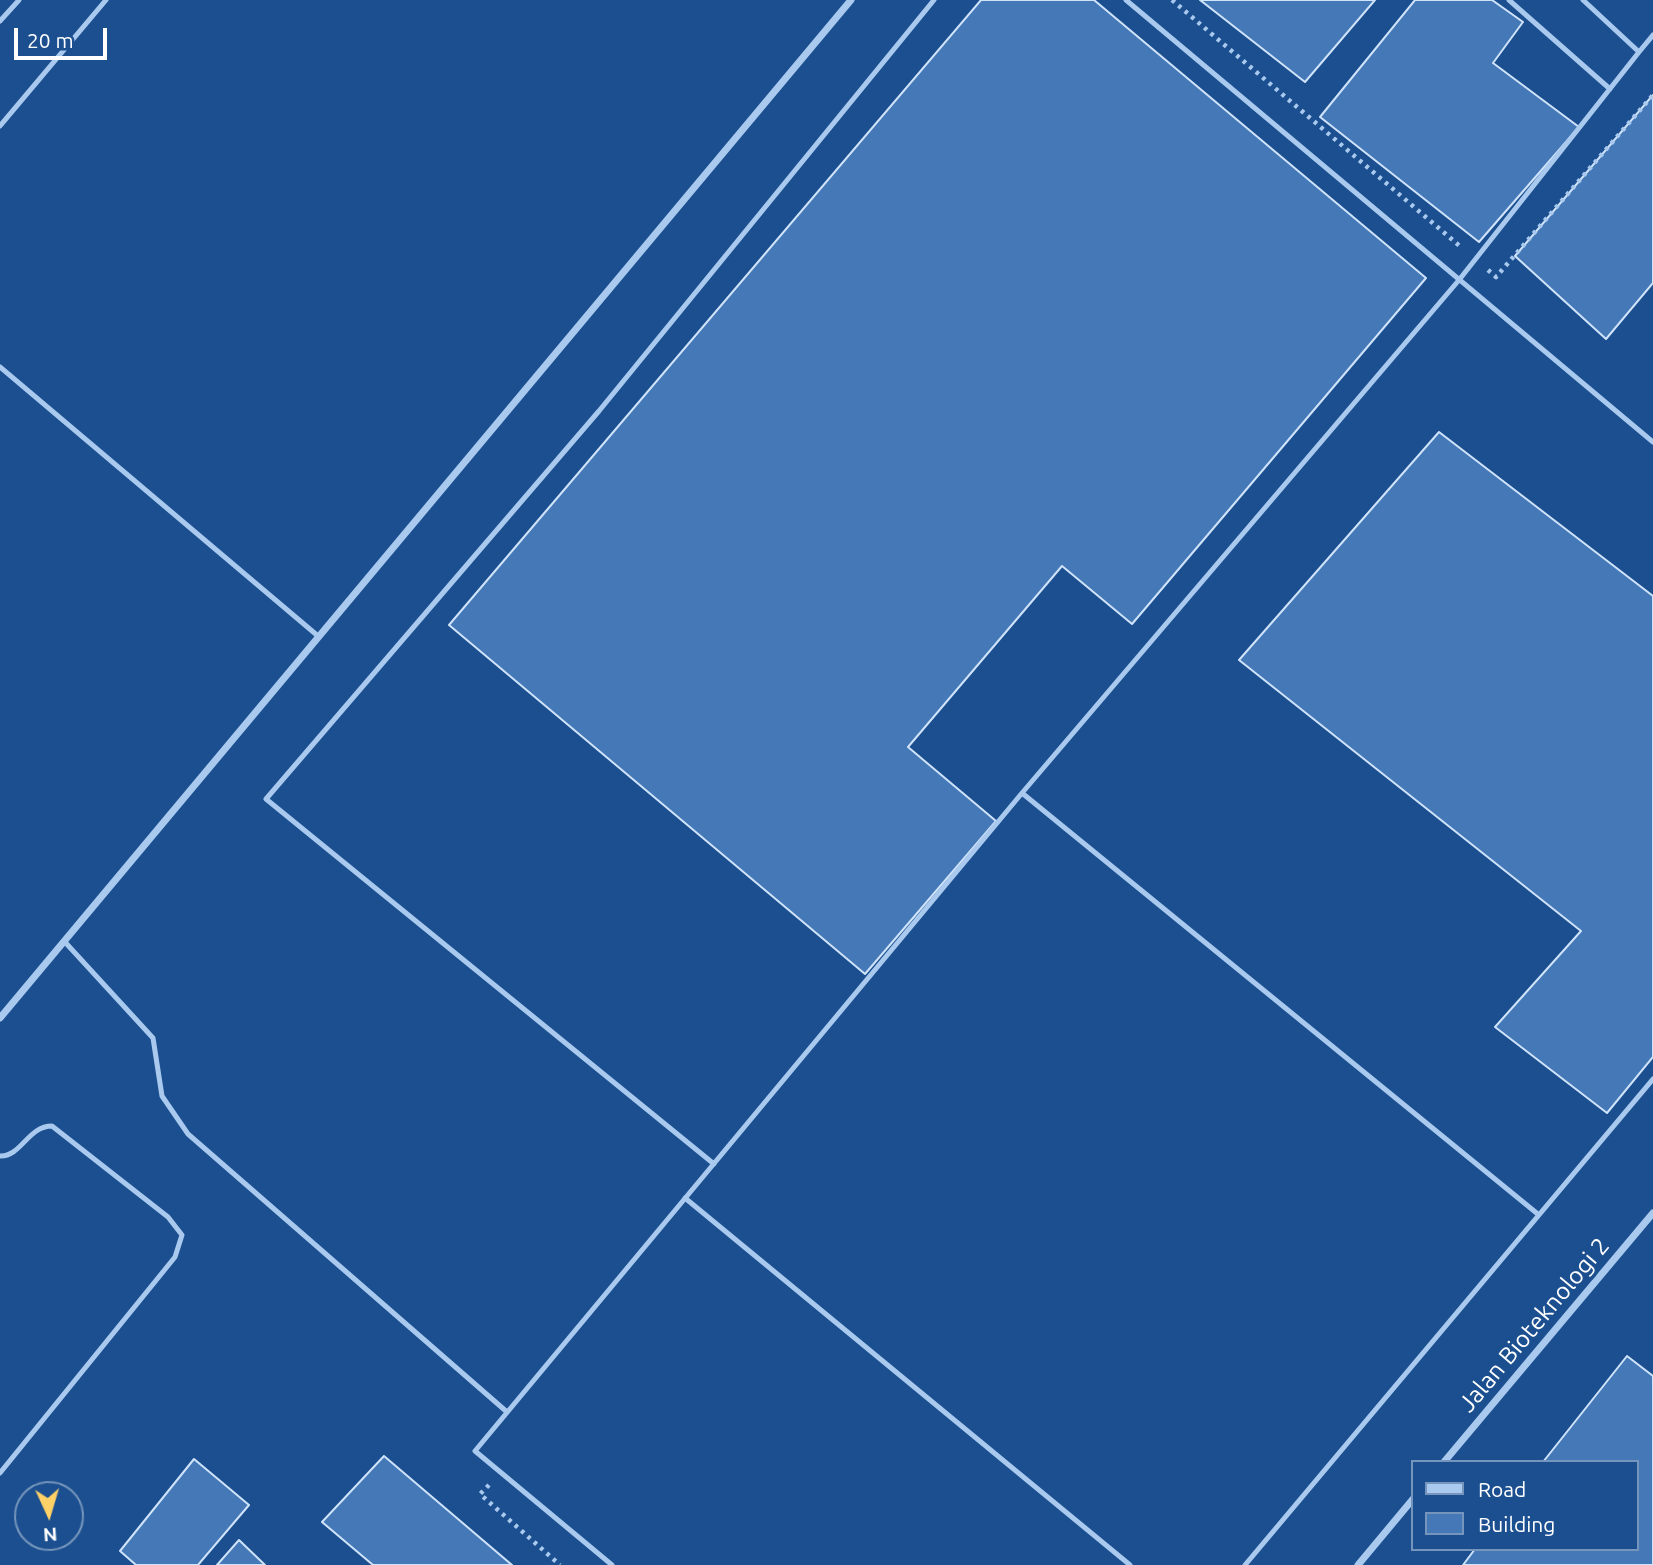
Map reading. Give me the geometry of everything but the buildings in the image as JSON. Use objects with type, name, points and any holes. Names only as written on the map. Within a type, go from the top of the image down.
[{"type":"street","points":[[0,1018],[851,0]]},
{"type":"street","name":"Jalan Bioteknologi 2","points":[[1446,1460],[1652,1215]]},
{"type":"street","points":[[1358,1565],[1412,1500]]},
{"type":"lane","points":[[0,21],[19,0]]},
{"type":"lane","points":[[0,126],[106,0]]},
{"type":"lane","points":[[714,1164],[265,799],[599,411],[934,0]]},
{"type":"lane","points":[[1126,0],[1653,442]]},
{"type":"lane","points":[[1509,0],[1610,89]]},
{"type":"lane","points":[[1583,0],[1639,52]]},
{"type":"lane","points":[[612,1565],[475,1451],[1022,793],[1459,281],[1653,35]]},
{"type":"lane","points":[[0,367],[318,636]]},
{"type":"lane","points":[[1022,793],[1539,1215]]},
{"type":"lane","points":[[64,941],[153,1038],[162,1096],[188,1133],[508,1412]]},
{"type":"lane","points":[[1244,1565],[1653,1079]]},
{"type":"lane","points":[[0,1156],[10,1154],[34,1130],[52,1126],[168,1217],[182,1235],[175,1256],[0,1473]]},
{"type":"lane","points":[[685,1198],[1130,1565]]},
{"type":"path","points":[[1172,0],[1465,250]]},
{"type":"path","points":[[1486,268],[1496,277],[1653,95]]},
{"type":"path","points":[[501,1472],[480,1494],[560,1565]]}]
